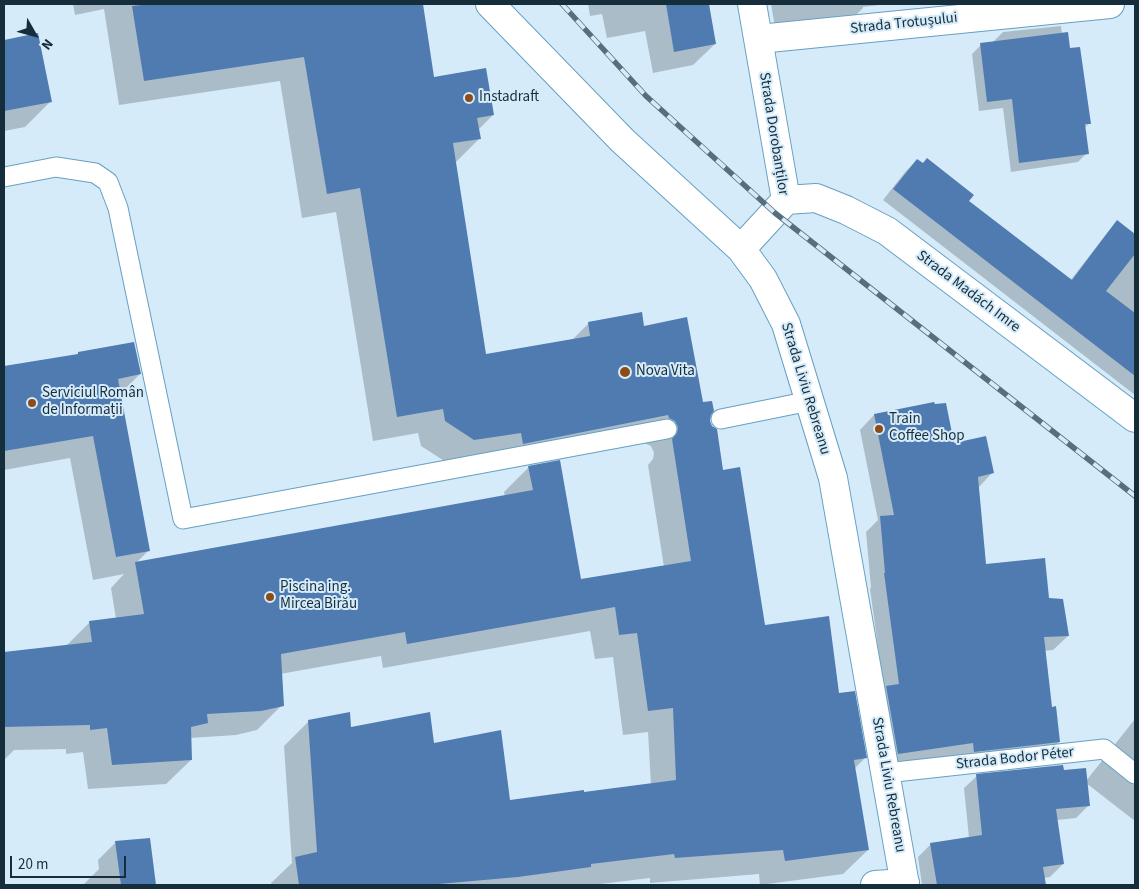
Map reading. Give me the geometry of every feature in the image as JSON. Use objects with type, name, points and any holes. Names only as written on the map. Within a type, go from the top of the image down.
[{"type":"street","name":"Strada Liviu Rebreanu","points":[[490,4],[623,141],[741,249],[763,279],[786,324],[833,478],[905,884]]},
{"type":"street","name":"Strada Dorobanților","points":[[741,249],[786,200],[752,4]]},
{"type":"street","name":"Strada Trotușului","points":[[759,39],[1110,4]]},
{"type":"street","name":"Strada Madách Imre","points":[[786,200],[816,198],[846,210],[887,231],[1135,418]]},
{"type":"street","points":[[875,885],[905,884]]},
{"type":"lane","points":[[4,177],[56,167],[95,173],[108,182],[118,208],[183,520],[668,429]]},
{"type":"lane","points":[[722,419],[810,401]]},
{"type":"lane","name":"Strada Bodor Péter","points":[[886,773],[1104,750],[1135,774]]},
{"type":"building","points":[[150,4],[423,4],[434,77],[486,68],[494,115],[477,118],[481,139],[453,143],[486,354],[590,336],[588,322],[642,312],[644,326],[687,317],[703,402],[712,401],[714,411],[710,421],[712,426],[717,429],[723,470],[740,467],[765,625],[829,616],[839,693],[855,691],[867,758],[854,760],[869,850],[785,861],[783,850],[675,858],[674,854],[591,864],[591,867],[518,877],[427,885],[299,885],[295,857],[317,852],[308,720],[350,712],[351,727],[430,712],[434,743],[501,730],[510,800],[676,780],[673,708],[648,711],[637,633],[619,635],[615,607],[407,644],[405,632],[281,654],[284,706],[261,711],[207,714],[208,723],[191,727],[192,760],[112,765],[107,728],[90,730],[90,725],[4,727],[4,652],[92,642],[89,621],[144,614],[135,562],[533,490],[528,466],[560,460],[581,579],[691,561],[672,439],[677,433],[678,427],[675,421],[669,418],[668,415],[523,444],[521,433],[474,440],[445,421],[443,409],[397,417],[360,188],[327,194],[304,57],[144,81],[132,6]]},
{"type":"building","points":[[666,4],[709,4],[716,44],[674,52]]},
{"type":"building","points":[[1068,32],[1070,48],[1080,47],[1091,124],[1085,124],[1089,154],[1019,163],[1012,99],[987,102],[980,43]]},
{"type":"building","points":[[38,33],[52,102],[4,111],[4,40]]},
{"type":"building","points":[[927,158],[974,195],[969,201],[1072,280],[1117,220],[1135,234],[1135,254],[1106,291],[1135,313],[1135,376],[893,189],[917,159],[923,163]]},
{"type":"building","points":[[134,342],[141,374],[118,379],[150,551],[116,557],[93,436],[4,451],[4,366],[78,354],[78,352]]},
{"type":"building","points":[[934,402],[935,404],[946,403],[954,443],[986,436],[994,473],[978,477],[986,564],[1045,558],[1049,598],[1063,599],[1069,636],[1044,637],[1052,707],[1056,706],[1060,742],[974,752],[973,743],[898,754],[886,686],[899,684],[884,573],[880,516],[894,515],[874,414]]},
{"type":"building","points":[[1063,765],[1064,770],[1086,768],[1090,806],[1056,809],[1064,864],[1043,867],[1046,885],[937,885],[930,843],[982,835],[976,774]]},
{"type":"building","points":[[150,838],[156,885],[121,885],[115,841]]},
{"type":"railway","points":[[562,4],[646,96],[775,213],[1135,496]]},
{"type":"place","name":"Instadraft","points":[[469,98]]},
{"type":"place","name":"Nova Vita","points":[[625,372]]},
{"type":"place","name":"Serviciul Român de Informații","points":[[32,403]]},
{"type":"place","name":"Train Coffee Shop","points":[[879,429]]},
{"type":"place","name":"Piscina ing. Mircea Birău","points":[[270,597]]}]
